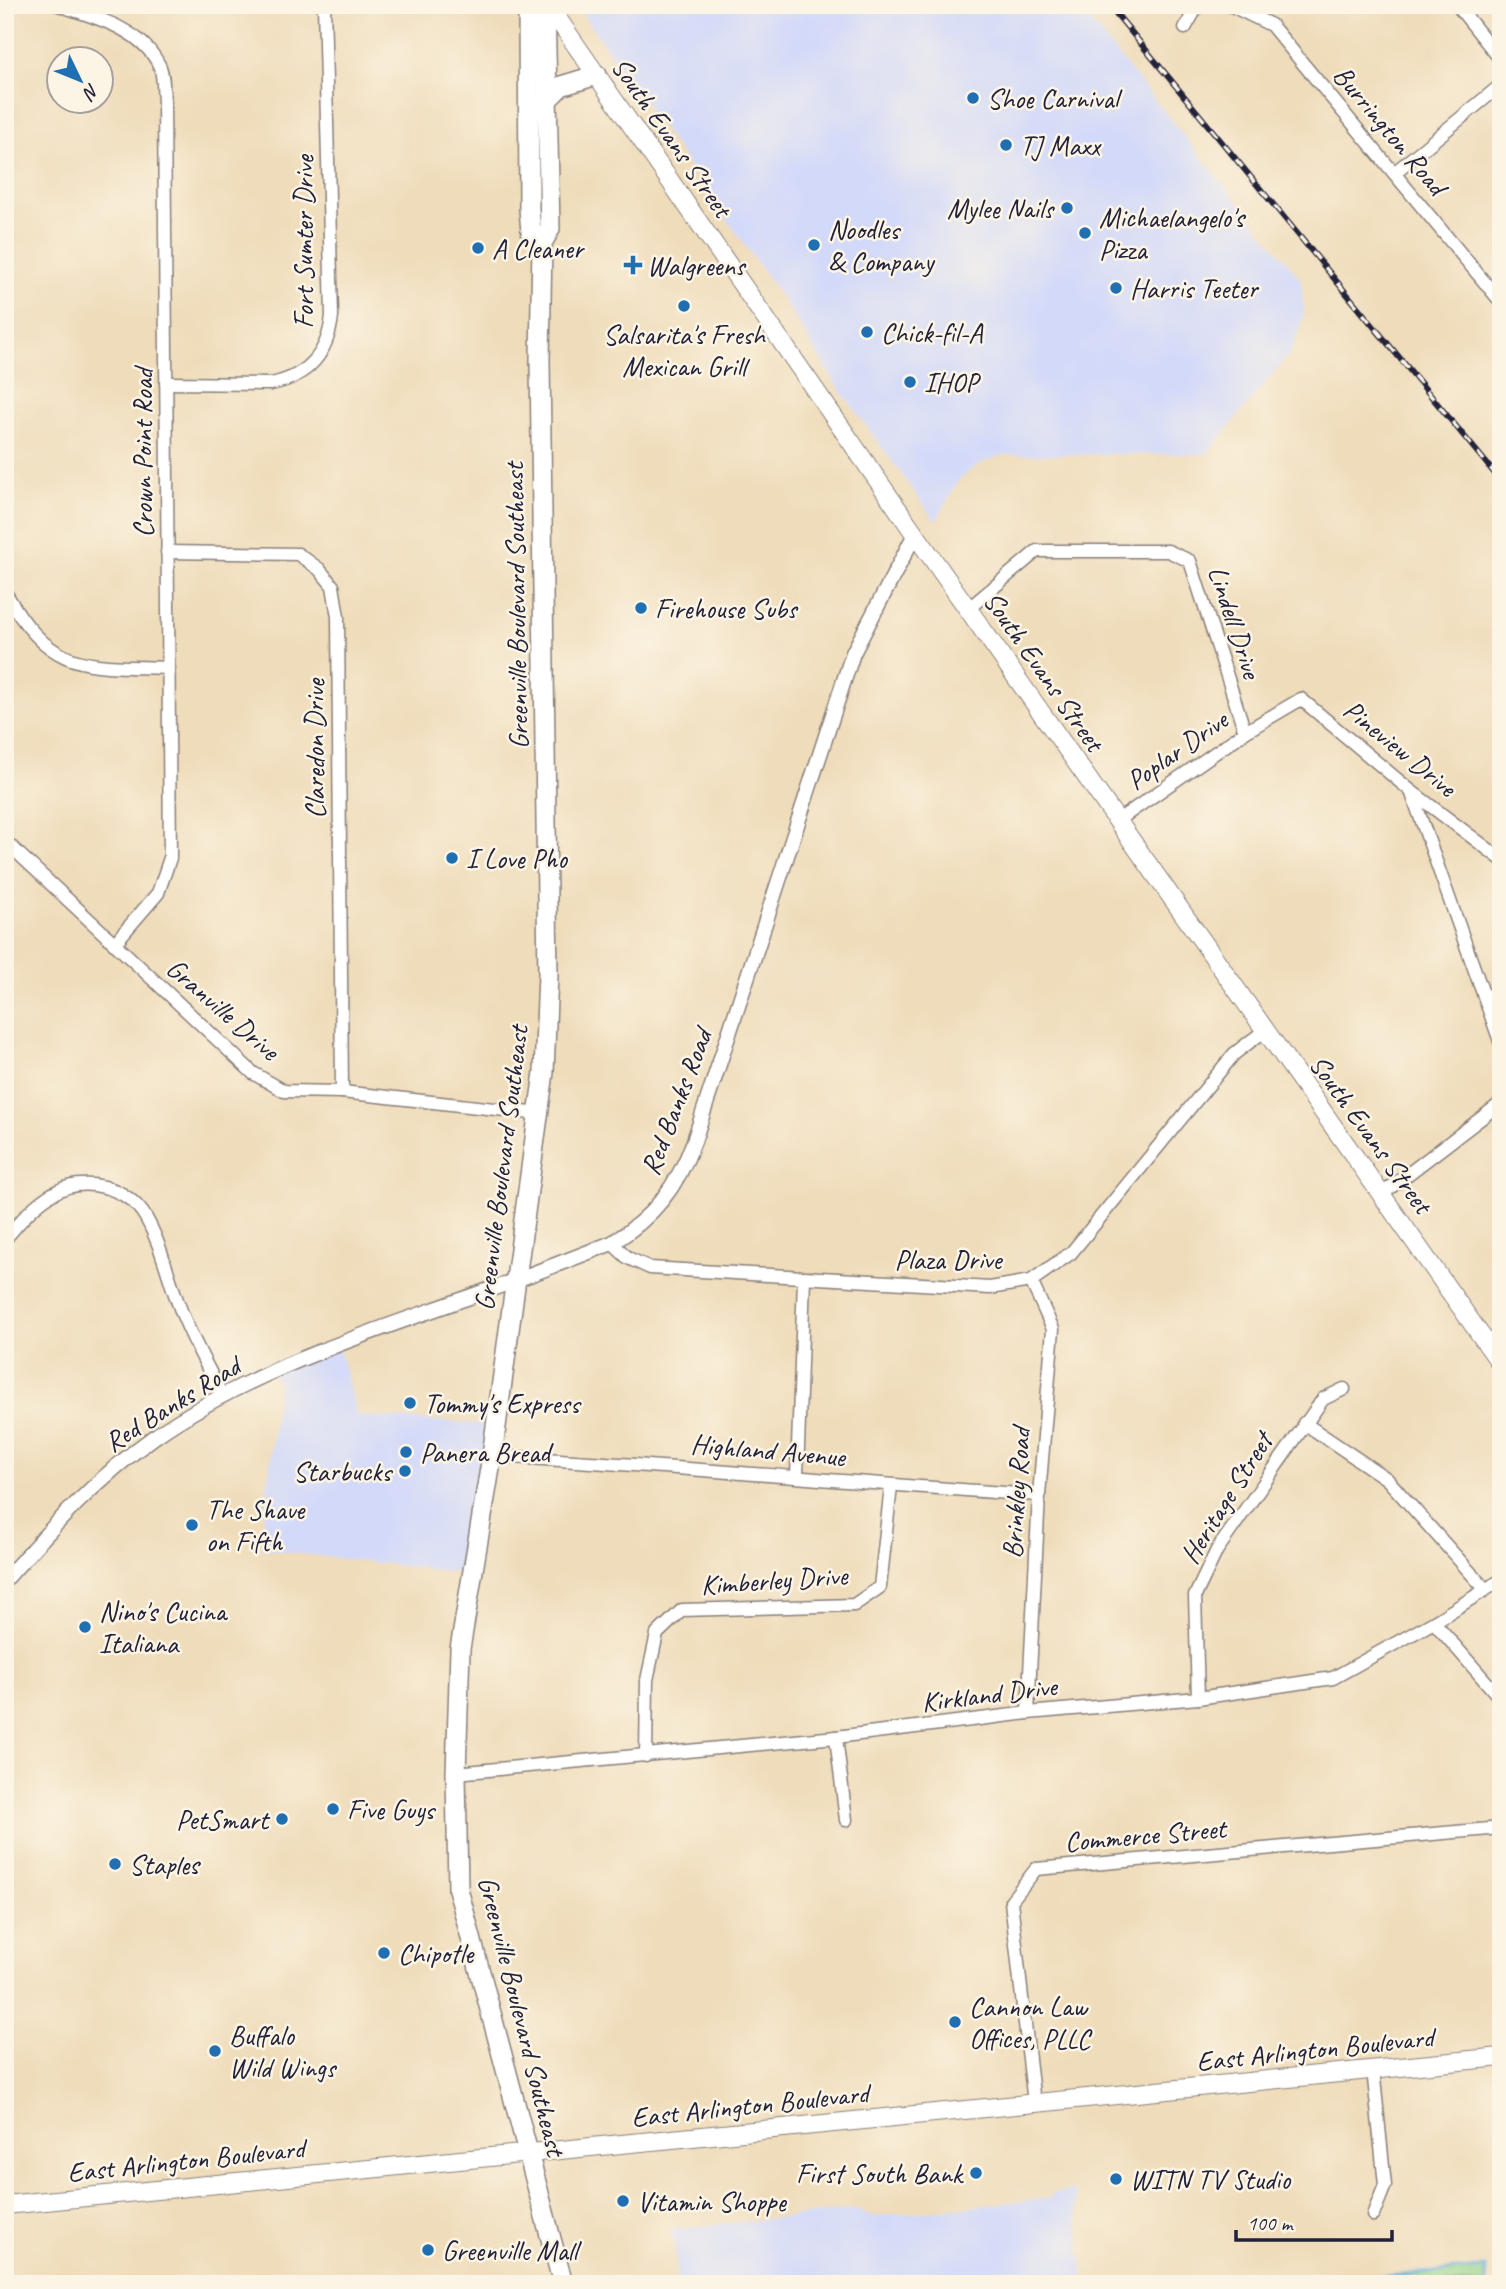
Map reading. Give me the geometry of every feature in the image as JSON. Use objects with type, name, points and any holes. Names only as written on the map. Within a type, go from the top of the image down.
[{"type":"highway","name":"Greenville Boulevard Southeast","points":[[528,5],[529,209],[531,232],[542,243],[540,360],[548,975],[541,1114],[492,1456],[460,1650],[456,1773],[458,1889],[526,2153],[563,2284]]},
{"type":"highway","points":[[542,243],[550,229],[547,5]]},
{"type":"highway","points":[[547,100],[561,86],[597,75]]},
{"type":"main road","name":"South Evans Street","points":[[547,5],[915,534],[1501,1364]]},
{"type":"main road","name":"East Arlington Boulevard","points":[[5,2204],[1501,2057]]},
{"type":"street","points":[[5,12],[8,5]]},
{"type":"street","name":"Crown Point Road","points":[[58,5],[103,20],[138,38],[160,65],[164,102],[170,858],[158,893],[114,944]]},
{"type":"street","name":"Fort Sumter Drive","points":[[166,383],[271,384],[306,370],[324,349],[332,316],[324,5]]},
{"type":"street","points":[[1185,28],[1198,5]]},
{"type":"street","name":"Burrington Road","points":[[1230,5],[1271,25],[1501,302]]},
{"type":"street","points":[[1457,5],[1501,60]]},
{"type":"street","points":[[1394,173],[1501,85]]},
{"type":"street","name":"Red Banks Road","points":[[5,1580],[66,1510],[108,1472],[155,1437],[222,1396],[316,1353],[516,1281],[612,1243],[638,1227],[660,1205],[676,1185],[686,1162],[853,653],[915,534]]},
{"type":"street","name":"Lindell Drive","points":[[968,609],[1037,551],[1168,551],[1190,561],[1245,732]]},
{"type":"street","name":"Claredon Drive","points":[[167,552],[298,554],[319,569],[333,586],[338,617],[341,1092]]},
{"type":"street","points":[[5,592],[21,620],[43,644],[80,664],[169,668]]},
{"type":"street","name":"Poplar Drive","points":[[1117,821],[1245,732],[1301,699]]},
{"type":"street","name":"Pineview Drive","points":[[1301,699],[1411,791],[1501,859]]},
{"type":"street","points":[[1411,791],[1501,1044]]},
{"type":"street","name":"Granville Drive","points":[[5,841],[253,1073],[284,1091],[341,1092],[541,1114]]},
{"type":"street","name":"Plaza Drive","points":[[612,1243],[628,1258],[650,1268],[990,1288],[1031,1281],[1071,1253],[1234,1054],[1264,1031]]},
{"type":"street","points":[[1382,1194],[1501,1102]]},
{"type":"street","points":[[5,1239],[52,1193],[72,1186],[105,1187],[135,1202],[154,1235],[180,1310],[222,1396]]},
{"type":"street","points":[[797,1475],[804,1279]]},
{"type":"street","name":"Brinkley Road","points":[[1028,1713],[1039,1495],[1053,1329],[1031,1281]]},
{"type":"street","points":[[5,1290],[8,1298],[5,1308]]},
{"type":"street","name":"Heritage Street","points":[[1198,1698],[1195,1596],[1217,1550],[1304,1423],[1323,1399],[1344,1389]]},
{"type":"street","points":[[1304,1423],[1387,1479],[1485,1590]]},
{"type":"street","name":"Highland Avenue","points":[[492,1456],[644,1463],[797,1475],[891,1486],[1039,1495]]},
{"type":"street","name":"Kimberley Drive","points":[[646,1755],[648,1680],[657,1634],[682,1610],[854,1605],[880,1587],[891,1486]]},
{"type":"street","name":"Kirkland Drive","points":[[456,1773],[836,1737],[1028,1713],[1198,1698],[1333,1678],[1434,1622],[1501,1580]]},
{"type":"street","points":[[1434,1622],[1501,1699]]},
{"type":"street","points":[[836,1737],[846,1820]]},
{"type":"street","name":"Commerce Street","points":[[1034,2103],[1011,1901],[1036,1870],[1501,1828]]},
{"type":"street","points":[[1373,2069],[1385,2186],[1373,2216]]},
{"type":"shaded area","points":[[576,5],[1077,5],[1301,279],[1304,314],[1291,352],[1207,454],[1002,455],[977,465],[958,481],[936,522],[834,381],[785,302]]},
{"type":"shaded area","points":[[338,1345],[357,1416],[496,1425],[472,1574],[261,1549],[278,1384],[272,1372]]},
{"type":"shaded area","points":[[1075,2191],[1084,2284],[677,2284],[675,2243],[670,2230],[857,2209],[874,2217],[1052,2198],[1053,2193]]},
{"type":"green space","points":[[1485,2268],[1487,2284],[1318,2284],[1341,2282]]},
{"type":"waterway","points":[[1295,2284],[1485,2268],[1487,2284]]},
{"type":"railway","points":[[1109,5],[1501,481]]},
{"type":"place","name":"Shoe Carnival","points":[[973,98]]},
{"type":"place","name":"TJ Maxx","points":[[1006,145]]},
{"type":"place","name":"Mylee Nails","points":[[1067,208]]},
{"type":"place","name":"Michaelangelo's Pizza","points":[[1085,233]]},
{"type":"place","name":"Noodles & Company","points":[[814,245]]},
{"type":"place","name":"A Cleaner","points":[[478,248]]},
{"type":"place","name":"Walgreens","points":[[633,265]]},
{"type":"place","name":"Harris Teeter","points":[[1116,288]]},
{"type":"place","name":"Salsarita's Fresh Mexican Grill","points":[[684,306]]},
{"type":"place","name":"Chick-fil-A","points":[[867,332]]},
{"type":"place","name":"IHOP","points":[[910,382]]},
{"type":"place","name":"Firehouse Subs","points":[[641,608]]},
{"type":"place","name":"I Love Pho","points":[[452,858]]},
{"type":"place","name":"Tommy's Express","points":[[410,1403]]},
{"type":"place","name":"Panera Bread","points":[[406,1452]]},
{"type":"place","name":"Starbucks","points":[[405,1471]]},
{"type":"place","name":"The Shave on Fifth","points":[[192,1525]]},
{"type":"place","name":"Nino's Cucina Italiana","points":[[85,1627]]},
{"type":"place","name":"Five Guys","points":[[333,1809]]},
{"type":"place","name":"PetSmart","points":[[282,1819]]},
{"type":"place","name":"Staples","points":[[115,1864]]},
{"type":"place","name":"Chipotle","points":[[384,1953]]},
{"type":"place","name":"Cannon Law Offices, PLLC","points":[[955,2022]]},
{"type":"place","name":"Buffalo Wild Wings","points":[[215,2051]]},
{"type":"place","name":"First South Bank","points":[[976,2173]]},
{"type":"place","name":"WITN TV Studio","points":[[1116,2179]]},
{"type":"place","name":"Vitamin Shoppe","points":[[623,2201]]},
{"type":"place","name":"Greenville Mall","points":[[428,2250]]}]
